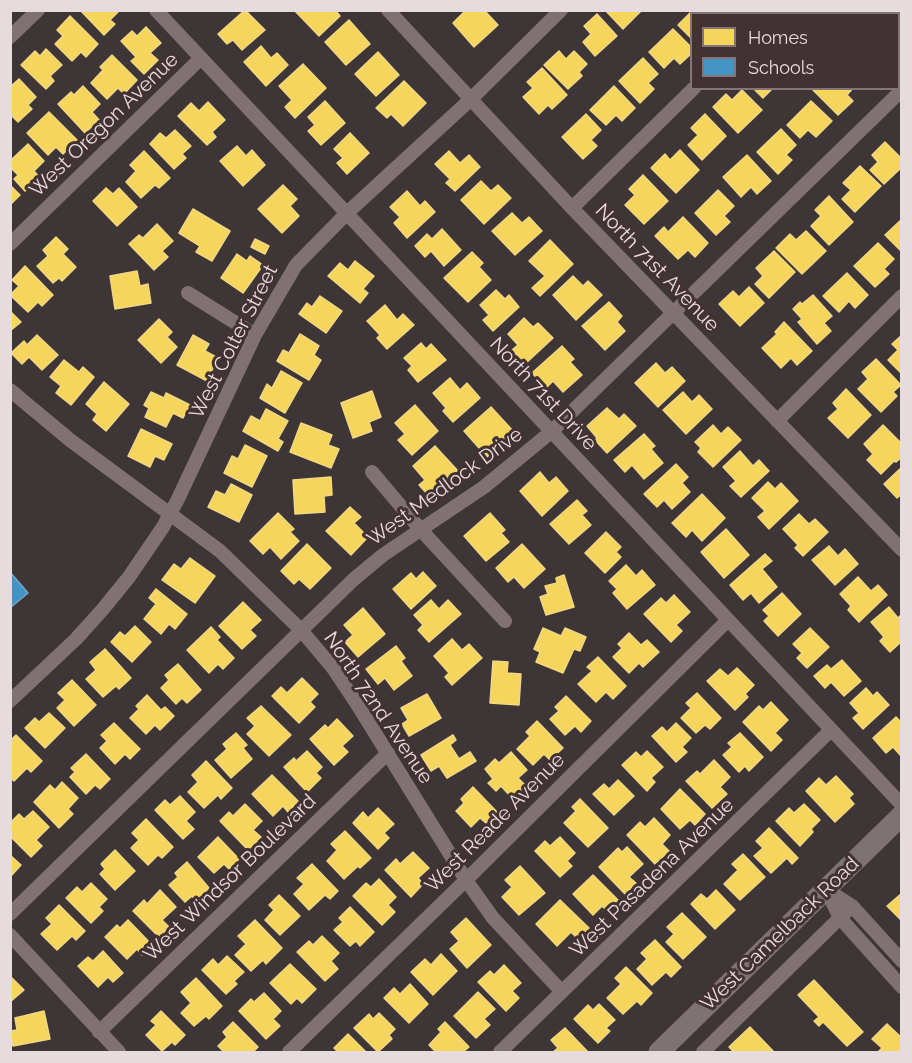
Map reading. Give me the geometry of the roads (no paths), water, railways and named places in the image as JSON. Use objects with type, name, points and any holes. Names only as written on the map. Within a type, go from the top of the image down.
[{"type":"main road","name":"West Camelback Road","points":[[659,1053],[902,814]]},
{"type":"street","points":[[10,37],[38,10]]},
{"type":"street","name":"North 71st Drive","points":[[156,10],[830,731],[902,805]]},
{"type":"street","name":"North 71st Avenue","points":[[388,10],[572,208],[902,550]]},
{"type":"street","name":"West Colter Street","points":[[10,701],[76,639],[129,577],[170,514],[255,335],[296,265],[347,213],[471,99],[561,10]]},
{"type":"street","name":"West Oregon Avenue","points":[[10,244],[200,59]]},
{"type":"street","points":[[572,208],[692,90]]},
{"type":"street","name":"West Medlock Drive","points":[[10,914],[354,579],[420,530],[484,487],[551,432],[902,90]]},
{"type":"street","points":[[188,293],[255,335]]},
{"type":"street","points":[[777,420],[902,296]]},
{"type":"street","name":"North 72nd Avenue","points":[[10,390],[70,441],[220,551],[301,630],[333,668],[466,880],[493,918],[562,992]]},
{"type":"street","points":[[372,472],[420,530],[504,621]]},
{"type":"street","name":"West Reade Avenue","points":[[289,1053],[728,620]]},
{"type":"street","name":"West Pasadena Avenue","points":[[500,1053],[830,731]]},
{"type":"street","name":"West Windsor Boulevard","points":[[99,1032],[388,753]]},
{"type":"street","points":[[826,889],[852,906],[900,960],[886,970]]},
{"type":"street","points":[[826,889],[840,918],[902,987]]},
{"type":"street","name":"West Camelback Road","points":[[703,1053],[852,906]]},
{"type":"street","points":[[10,935],[119,1053]]}]
